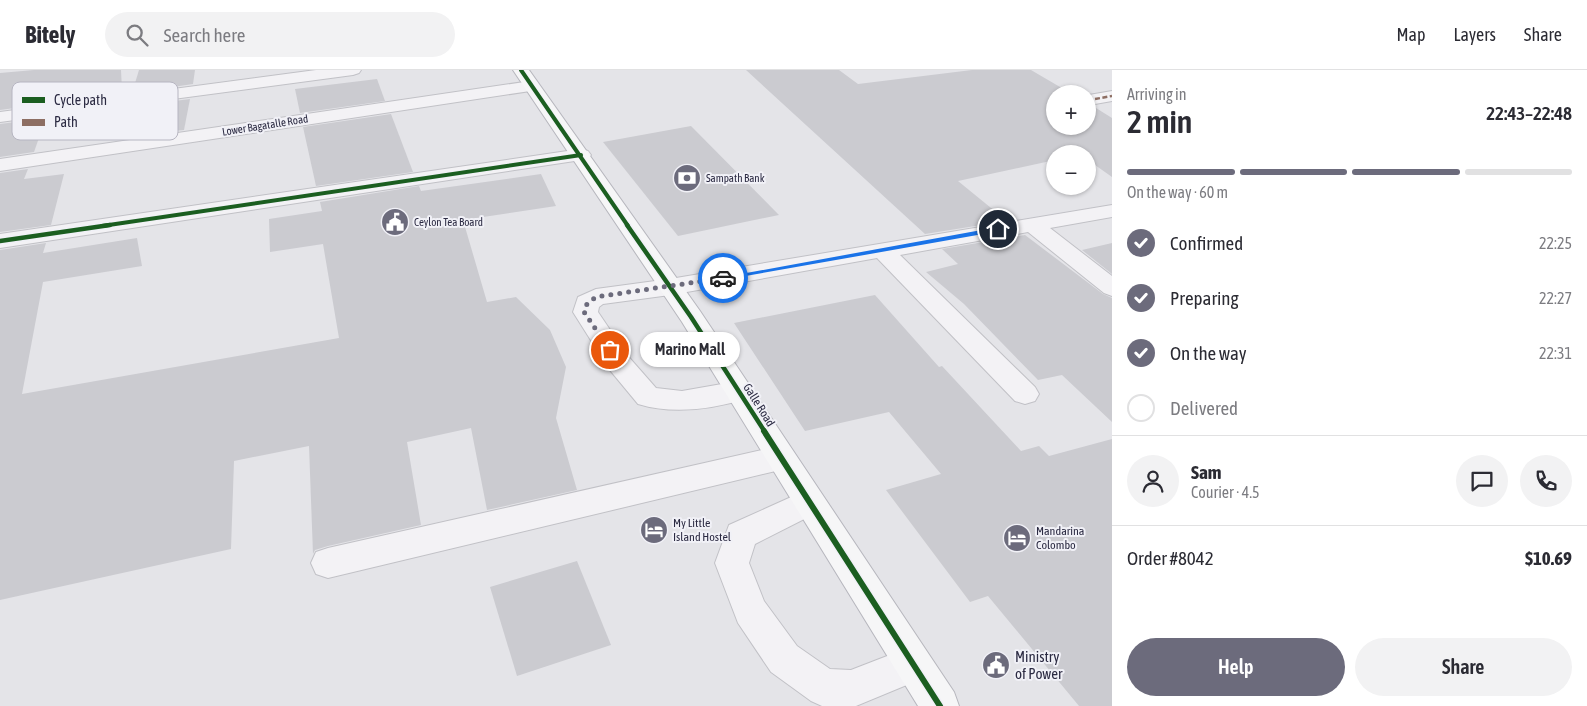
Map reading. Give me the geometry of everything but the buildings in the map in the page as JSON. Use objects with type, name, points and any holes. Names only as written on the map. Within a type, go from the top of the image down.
[{"type":"highway","name":"Galle Road","points":[[526,78],[739,391],[940,706]]},
{"type":"street","points":[[178,93],[353,70]]},
{"type":"street","name":"Lower Bagatalle Road","points":[[178,136],[526,78]]},
{"type":"street","points":[[1096,98],[1112,96]]},
{"type":"street","name":"Lower Bagatalle Road","points":[[0,165],[151,140]]},
{"type":"street","points":[[0,241],[580,155]]},
{"type":"street","points":[[739,391],[682,401],[648,397],[618,362],[584,312],[587,304],[596,297],[670,287],[1112,211]]},
{"type":"street","points":[[1031,224],[1112,288]]},
{"type":"street","points":[[882,250],[1025,394]]},
{"type":"street","points":[[328,563],[780,458]]},
{"type":"street","points":[[809,502],[741,535],[732,563],[750,611],[784,659],[824,688],[850,689],[913,664]]},
{"type":"marked path","points":[[1096,99],[1112,96]]},
{"type":"cycle path","points":[[521,70],[691,317],[940,706]]},
{"type":"cycle path","points":[[0,241],[581,155]]},
{"type":"way so far","points":[[610,350],[584,312],[587,304],[596,297],[723,278]]},
{"type":"place","name":"Sampath Bank","points":[[687,178]]},
{"type":"place","name":"Ceylon Tea Board","points":[[395,222]]},
{"type":"place","name":"Marino Mall","points":[[610,350]]},
{"type":"place","name":"My Little Island Hostel","points":[[654,530]]},
{"type":"place","name":"Mandarina Colombo","points":[[1017,538]]},
{"type":"place","name":"Ministry of Power","points":[[996,665]]},
{"type":"route","points":[[723,278],[998,229]]}]
